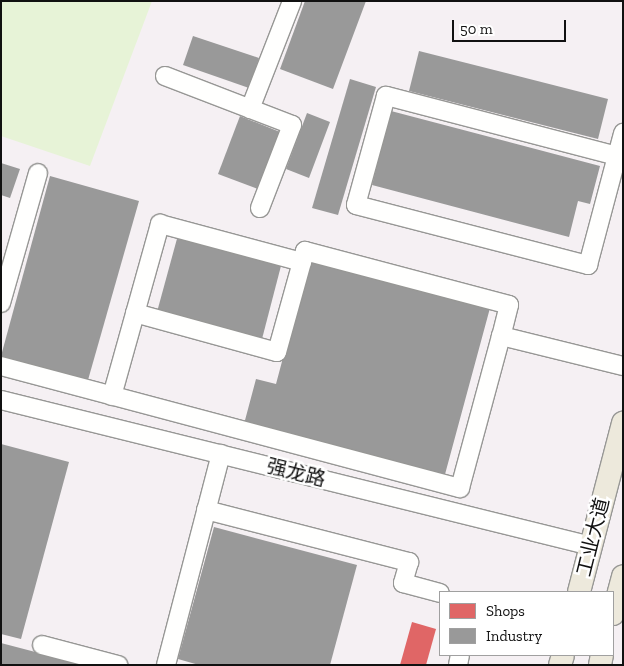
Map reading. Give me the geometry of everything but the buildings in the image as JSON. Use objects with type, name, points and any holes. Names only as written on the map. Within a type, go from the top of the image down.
[{"type":"main road","name":"工业大道","points":[[579,591],[623,423]]},
{"type":"main road","name":"工业大道","points":[[614,610],[623,576]]},
{"type":"street","points":[[250,109],[292,1]]},
{"type":"street","points":[[165,76],[292,125],[260,208]]},
{"type":"street","points":[[617,156],[386,96],[356,205],[588,264],[617,156],[623,133]]},
{"type":"street","points":[[1,303],[38,174]]},
{"type":"street","points":[[112,396],[160,224],[302,262]]},
{"type":"street","points":[[1,366],[460,488],[509,306],[305,251],[277,352],[135,313]]},
{"type":"street","points":[[501,336],[623,366]]},
{"type":"street","name":"强龙路","points":[[1,400],[590,546]]},
{"type":"street","points":[[166,665],[221,454]]},
{"type":"street","points":[[206,510],[409,562],[403,583],[439,593]]},
{"type":"street","points":[[42,645],[118,665]]},
{"type":"shaded area","points":[[1,1],[623,1],[623,665],[1,665]]},
{"type":"green space","points":[[1,1],[152,1],[90,166],[1,136]]}]
